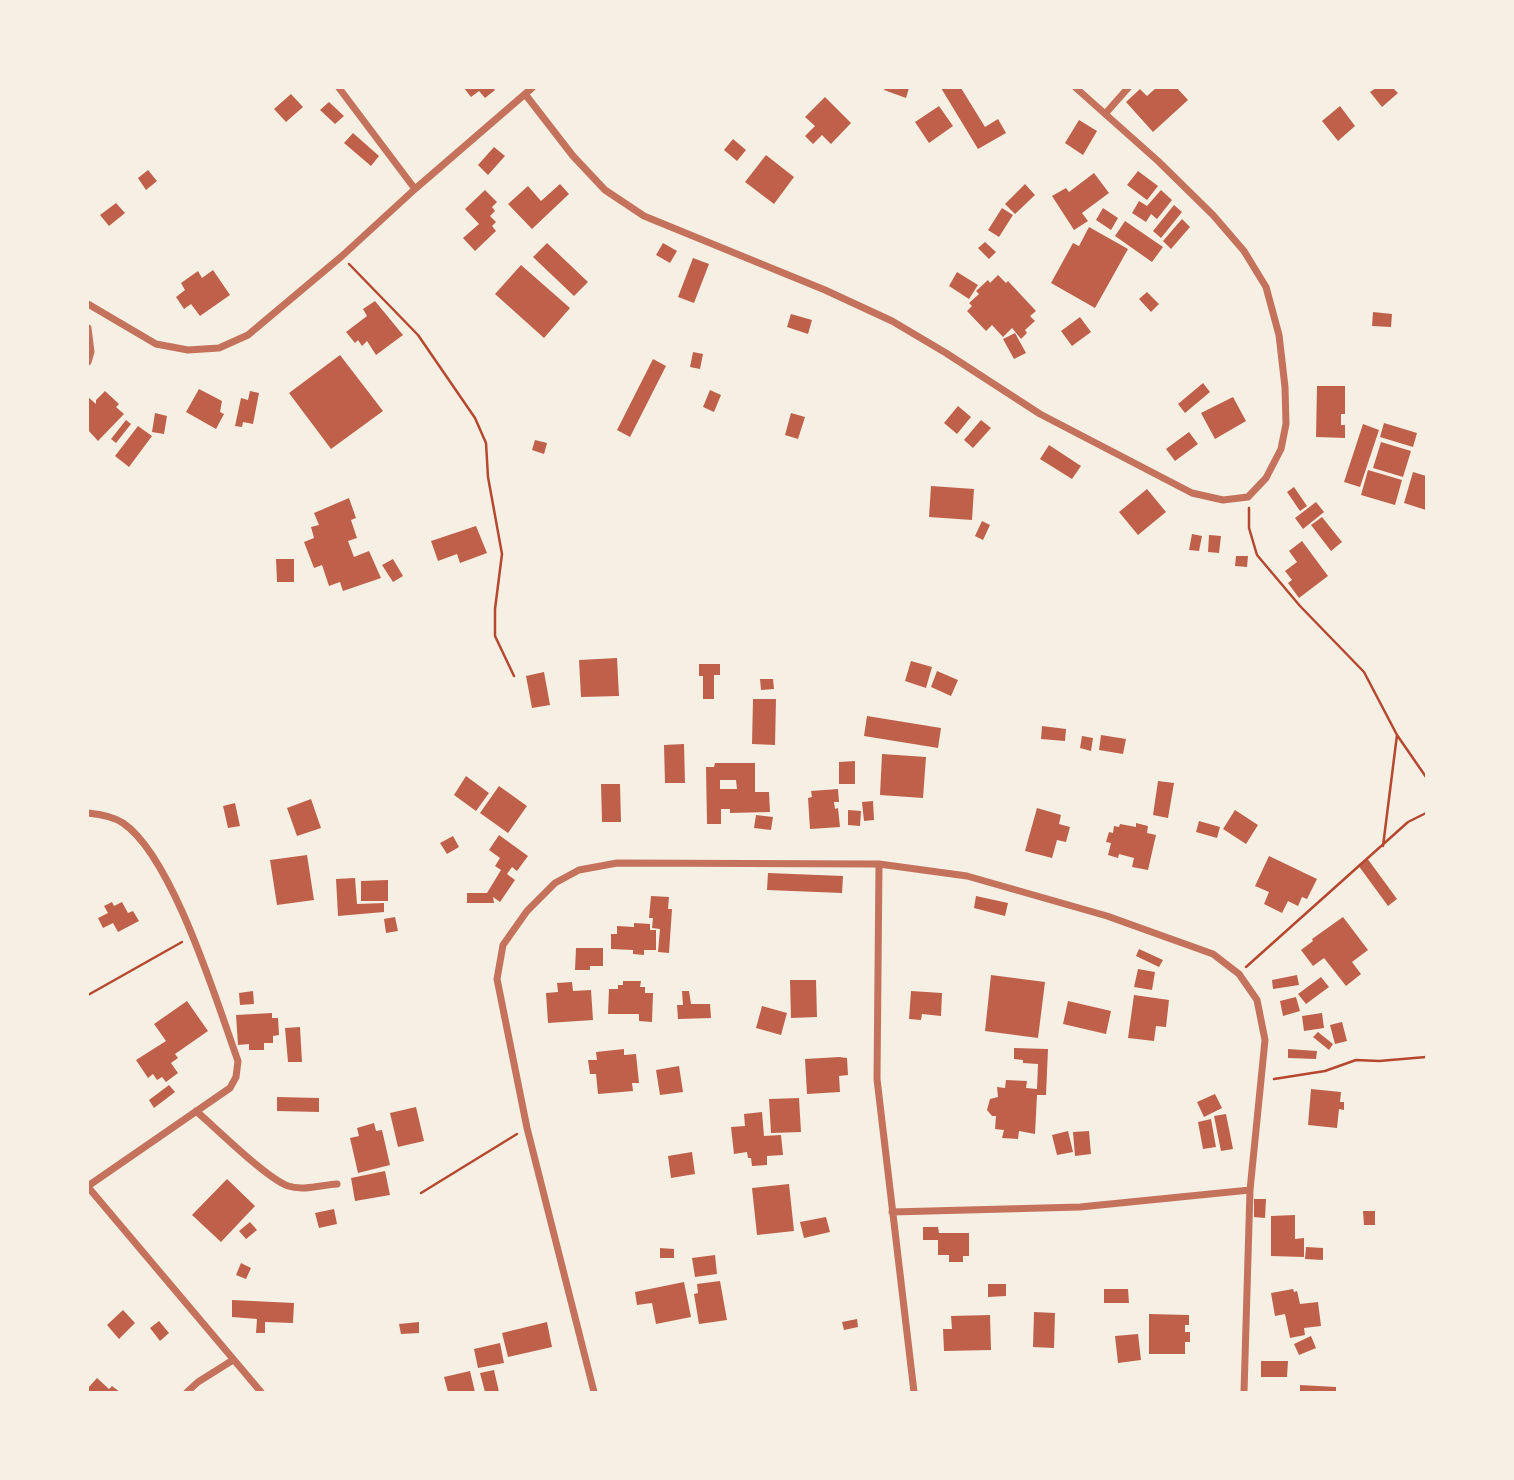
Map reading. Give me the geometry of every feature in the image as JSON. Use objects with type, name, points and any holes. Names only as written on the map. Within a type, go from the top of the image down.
[{"type":"street","points":[[340,88],[415,189]]},
{"type":"street","points":[[88,304],[156,344],[188,351],[219,348],[248,335],[532,88]]},
{"type":"street","points":[[525,94],[573,156],[605,190],[644,216],[825,290],[892,321],[1040,414],[1192,493],[1223,500],[1248,496],[1266,478],[1281,449],[1286,424],[1279,335],[1266,287],[1244,251],[1213,215],[1158,161],[1076,88]]},
{"type":"street","points":[[1105,114],[1128,88]]},
{"type":"street","points":[[88,328],[91,352],[88,362]]},
{"type":"street","points":[[88,813],[123,823],[148,849],[169,882],[238,1061],[236,1077],[230,1088],[88,1186],[261,1392]]},
{"type":"street","points":[[594,1392],[527,1128],[497,979],[503,945],[527,911],[555,883],[579,870],[617,863],[879,864],[967,876],[1107,916],[1213,954],[1239,974],[1257,1000],[1265,1040],[1250,1190],[1244,1392]]},
{"type":"street","points":[[879,864],[877,1079],[914,1392]]},
{"type":"street","points":[[196,1111],[272,1176],[288,1185],[300,1188],[337,1184]]},
{"type":"street","points":[[892,1212],[1080,1207],[1250,1190]]},
{"type":"street","points":[[187,1392],[233,1360]]},
{"type":"path","points":[[342,256],[418,335],[475,418],[486,443],[488,477],[502,554],[495,609],[495,636],[514,676]]},
{"type":"path","points":[[1248,496],[1249,528],[1257,555],[1300,606],[1364,672],[1397,735],[1426,777]]},
{"type":"path","points":[[1383,846],[1397,735]]},
{"type":"path","points":[[1239,974],[1408,822],[1426,813]]},
{"type":"path","points":[[88,995],[192,936]]},
{"type":"path","points":[[1261,1082],[1325,1071],[1356,1060],[1378,1061],[1426,1056]]},
{"type":"path","points":[[421,1193],[527,1128]]},
{"type":"building","points":[[464,88],[495,90],[485,98],[479,91],[471,97]]},
{"type":"building","points":[[909,88],[906,98],[884,90]]},
{"type":"building","points":[[941,88],[961,88],[985,127],[998,119],[1006,133],[978,149]]},
{"type":"building","points":[[1156,88],[1177,88],[1188,100],[1153,132],[1126,102],[1140,89],[1147,96]]},
{"type":"building","points":[[1376,88],[1393,88],[1398,93],[1382,107],[1370,92]]},
{"type":"building","points":[[291,94],[303,107],[286,122],[274,109]]},
{"type":"building","points":[[825,97],[851,123],[831,144],[822,135],[813,144],[805,136],[815,126],[805,117]]},
{"type":"building","points":[[329,102],[344,116],[335,124],[320,110]]},
{"type":"building","points":[[939,106],[953,126],[929,143],[915,122]]},
{"type":"building","points":[[1340,106],[1355,126],[1338,141],[1322,121]]},
{"type":"building","points":[[1079,120],[1097,131],[1083,155],[1065,143]]},
{"type":"building","points":[[353,133],[379,156],[371,166],[344,143]]},
{"type":"building","points":[[733,139],[746,150],[737,161],[724,150]]},
{"type":"building","points":[[494,147],[505,156],[488,175],[478,165]]},
{"type":"building","points":[[766,155],[794,177],[774,204],[745,182]]},
{"type":"building","points":[[148,170],[157,181],[146,190],[138,178]]},
{"type":"building","points":[[1138,171],[1158,186],[1147,200],[1127,185]]},
{"type":"building","points":[[1094,173],[1109,193],[1082,213],[1088,221],[1074,230],[1052,196],[1066,188],[1069,192]]},
{"type":"building","points":[[560,184],[569,194],[532,229],[508,204],[528,186],[541,201]]},
{"type":"building","points":[[1025,184],[1035,195],[1015,214],[1005,204]]},
{"type":"building","points":[[485,190],[497,202],[492,207],[495,211],[490,216],[496,222],[492,226],[496,231],[475,251],[463,238],[479,224],[465,209]]},
{"type":"building","points":[[1161,190],[1172,200],[1157,219],[1151,214],[1146,222],[1132,213],[1139,201],[1147,206]]},
{"type":"building","points":[[116,203],[125,213],[109,226],[100,215]]},
{"type":"building","points":[[1174,205],[1182,212],[1161,238],[1153,231]]},
{"type":"building","points":[[1002,208],[1013,215],[999,237],[988,230]]},
{"type":"building","points":[[1103,208],[1118,218],[1111,230],[1096,220]]},
{"type":"building","points":[[1182,219],[1190,227],[1171,249],[1163,241]]},
{"type":"building","points":[[1125,221],[1163,247],[1152,262],[1115,236]]},
{"type":"building","points":[[1089,227],[1128,249],[1095,308],[1051,283],[1073,243],[1079,246]]},
{"type":"building","points":[[985,242],[996,252],[989,259],[978,248]]},
{"type":"building","points":[[547,243],[588,282],[574,296],[533,257]]},
{"type":"building","points":[[663,243],[677,251],[670,263],[656,255]]},
{"type":"building","points":[[693,258],[709,264],[694,303],[678,297]]},
{"type":"building","points":[[521,265],[570,308],[544,338],[495,294]]},
{"type":"building","points":[[213,270],[230,295],[200,316],[191,304],[184,309],[176,297],[185,290],[181,283],[198,271],[202,278]]},
{"type":"building","points":[[957,272],[978,285],[969,299],[949,286]]},
{"type":"building","points":[[998,275],[1006,283],[1008,281],[1036,311],[1030,316],[1035,321],[1025,330],[1027,333],[1021,339],[1012,328],[1003,337],[992,325],[986,331],[967,311],[972,306],[969,303],[979,294],[976,291]]},
{"type":"building","points":[[1147,292],[1159,304],[1151,312],[1139,299]]},
{"type":"building","points":[[375,301],[403,335],[376,355],[367,341],[362,346],[358,340],[355,343],[346,332],[367,316],[363,309]]},
{"type":"building","points":[[1373,312],[1392,314],[1391,327],[1372,326]]},
{"type":"building","points":[[791,314],[812,320],[808,334],[787,327]]},
{"type":"building","points":[[1080,317],[1091,332],[1072,346],[1061,331]]},
{"type":"building","points":[[1015,333],[1026,353],[1014,359],[1003,339]]},
{"type":"building","points":[[693,352],[703,354],[700,369],[690,367]]},
{"type":"building","points":[[340,355],[383,411],[331,449],[289,393]]},
{"type":"building","points":[[653,359],[666,366],[630,437],[617,430]]},
{"type":"building","points":[[1203,383],[1210,392],[1185,413],[1178,404]]},
{"type":"building","points":[[1317,386],[1345,386],[1345,414],[1341,414],[1341,425],[1345,425],[1345,438],[1316,437]]},
{"type":"building","points":[[199,389],[222,401],[220,412],[224,414],[216,429],[186,412]]},
{"type":"building","points":[[710,390],[721,395],[714,412],[703,407]]},
{"type":"building","points":[[105,391],[119,404],[116,407],[124,414],[98,441],[88,430],[88,397],[96,404],[96,400]]},
{"type":"building","points":[[250,391],[259,393],[253,424],[243,422],[242,427],[235,426],[241,398],[248,400]]},
{"type":"building","points":[[1233,397],[1246,421],[1215,439],[1201,413]]},
{"type":"building","points":[[958,406],[971,417],[957,434],[944,423]]},
{"type":"building","points":[[155,413],[167,416],[164,434],[152,432]]},
{"type":"building","points":[[791,413],[805,417],[798,439],[785,435]]},
{"type":"building","points":[[126,420],[131,424],[116,443],[111,439]]},
{"type":"building","points":[[981,420],[991,428],[973,448],[964,440]]},
{"type":"building","points":[[1384,423],[1417,433],[1413,447],[1380,437]]},
{"type":"building","points":[[1363,424],[1379,430],[1360,487],[1344,482]]},
{"type":"building","points":[[138,426],[152,436],[129,467],[115,456]]},
{"type":"building","points":[[1189,432],[1198,444],[1175,461],[1166,449]]},
{"type":"building","points":[[535,440],[547,443],[544,454],[532,450]]},
{"type":"building","points":[[1381,442],[1411,451],[1403,477],[1373,468]]},
{"type":"building","points":[[1049,445],[1081,466],[1072,479],[1040,459]]},
{"type":"building","points":[[1368,470],[1402,480],[1395,505],[1361,495]]},
{"type":"building","points":[[1413,472],[1426,476],[1426,510],[1404,503]]},
{"type":"building","points":[[931,486],[974,489],[972,520],[929,517]]},
{"type":"building","points":[[1294,487],[1307,506],[1300,511],[1287,492]]},
{"type":"building","points":[[1147,489],[1166,512],[1138,535],[1119,512]]},
{"type":"building","points":[[349,498],[356,518],[351,520],[357,538],[348,541],[354,557],[369,551],[381,578],[343,591],[340,582],[329,586],[322,565],[314,568],[304,542],[314,538],[311,527],[319,525],[314,513]]},
{"type":"building","points":[[1316,502],[1324,512],[1303,529],[1295,518]]},
{"type":"building","points":[[1322,517],[1342,542],[1331,551],[1311,525]]},
{"type":"building","points":[[982,521],[990,525],[983,540],[975,536]]},
{"type":"building","points":[[476,526],[487,553],[460,563],[457,554],[438,561],[431,541]]},
{"type":"building","points":[[1192,534],[1202,536],[1199,551],[1189,550]]},
{"type":"building","points":[[1209,535],[1221,536],[1219,553],[1208,552]]},
{"type":"building","points":[[1302,541],[1328,576],[1299,598],[1288,583],[1292,580],[1285,571],[1297,562],[1289,551]]},
{"type":"building","points":[[1236,556],[1248,556],[1247,567],[1235,566]]},
{"type":"building","points":[[276,559],[294,559],[294,582],[277,582]]},
{"type":"building","points":[[393,559],[403,576],[393,582],[382,565]]},
{"type":"building","points":[[617,658],[619,696],[581,697],[579,660]]},
{"type":"building","points":[[911,661],[932,667],[926,688],[905,681]]},
{"type":"building","points":[[699,664],[720,664],[720,675],[714,675],[714,699],[703,699],[703,676],[699,676]]},
{"type":"building","points":[[937,671],[958,680],[951,696],[931,687]]},
{"type":"building","points":[[544,672],[550,705],[532,708],[526,676]]},
{"type":"building","points":[[760,679],[773,679],[774,689],[761,690]]},
{"type":"building","points":[[753,699],[776,699],[775,745],[752,744]]},
{"type":"building","points":[[867,716],[941,728],[938,748],[864,736]]},
{"type":"building","points":[[1042,726],[1066,729],[1065,741],[1041,739]]},
{"type":"building","points":[[1101,735],[1126,739],[1123,754],[1099,750]]},
{"type":"building","points":[[1082,736],[1093,738],[1091,751],[1080,748]]},
{"type":"building","points":[[684,744],[685,783],[665,783],[664,745]]},
{"type":"building","points":[[882,754],[926,757],[923,798],[880,795]]},
{"type":"building","points":[[855,761],[855,784],[839,784],[839,762]]},
{"type":"building","points":[[715,763],[755,763],[755,792],[769,792],[770,812],[730,813],[730,809],[721,809],[721,824],[707,824],[706,767],[714,767]],"holes":[[[720,780],[736,780],[737,789],[720,789]]]},
{"type":"building","points":[[466,776],[489,793],[476,811],[454,795]]},
{"type":"building","points":[[1158,781],[1174,783],[1168,818],[1153,815]]},
{"type":"building","points":[[601,784],[620,784],[621,822],[602,822]]},
{"type":"building","points":[[499,786],[527,806],[508,833],[480,813]]},
{"type":"building","points":[[838,789],[839,802],[834,802],[835,809],[838,808],[840,827],[810,829],[808,798],[812,797],[811,791]]},
{"type":"building","points":[[311,799],[321,828],[297,836],[287,808]]},
{"type":"building","points":[[873,801],[874,820],[864,821],[862,802]]},
{"type":"building","points":[[235,803],[240,826],[228,828],[223,806]]},
{"type":"building","points":[[1037,808],[1061,815],[1059,824],[1070,827],[1066,842],[1057,840],[1052,858],[1025,851]]},
{"type":"building","points":[[848,810],[861,811],[860,826],[848,825]]},
{"type":"building","points":[[1235,810],[1258,825],[1246,844],[1223,829]]},
{"type":"building","points":[[756,815],[773,817],[771,830],[754,828]]},
{"type":"building","points":[[1199,821],[1220,827],[1217,838],[1196,832]]},
{"type":"building","points":[[1136,823],[1148,826],[1147,833],[1156,835],[1148,870],[1132,867],[1134,858],[1119,854],[1118,858],[1108,855],[1111,843],[1106,842],[1109,832],[1113,833],[1114,826],[1119,827],[1120,824],[1136,827]]},
{"type":"building","points":[[499,835],[528,856],[517,871],[512,867],[507,874],[515,880],[500,902],[493,897],[494,903],[467,903],[467,893],[487,893],[501,870],[495,866],[500,858],[489,850]]},
{"type":"building","points":[[453,836],[459,847],[447,854],[440,843]]},
{"type":"building","points":[[307,855],[314,900],[277,905],[270,860]]},
{"type":"building","points":[[1269,856],[1317,879],[1307,899],[1302,897],[1298,906],[1288,901],[1282,913],[1264,904],[1269,892],[1255,886]]},
{"type":"building","points":[[1367,858],[1397,899],[1388,906],[1358,865]]},
{"type":"building","points":[[768,873],[843,876],[842,893],[767,890]]},
{"type":"building","points":[[355,878],[357,904],[384,903],[384,912],[338,916],[336,879]]},
{"type":"building","points":[[388,880],[388,901],[361,901],[361,881]]},
{"type":"building","points":[[651,896],[669,897],[668,909],[672,909],[669,953],[658,952],[660,929],[652,928],[653,918],[649,918]]},
{"type":"building","points":[[976,896],[1008,903],[1005,916],[974,908]]},
{"type":"building","points":[[112,902],[114,906],[122,902],[128,913],[133,911],[139,921],[118,932],[113,923],[103,928],[98,918],[108,913],[104,906]]},
{"type":"building","points":[[395,917],[398,931],[386,933],[384,919]]},
{"type":"building","points":[[1343,917],[1368,950],[1352,962],[1361,974],[1346,986],[1324,958],[1313,966],[1301,950]]},
{"type":"building","points":[[634,923],[650,924],[650,930],[656,930],[656,950],[644,950],[644,955],[633,954],[633,950],[611,949],[611,934],[617,934],[617,926],[634,927]]},
{"type":"building","points":[[576,948],[603,948],[603,966],[590,966],[590,970],[575,970]]},
{"type":"building","points":[[1139,949],[1163,960],[1159,967],[1136,956]]},
{"type":"building","points":[[1138,969],[1155,972],[1152,990],[1134,987]]},
{"type":"building","points":[[991,975],[1045,982],[1038,1038],[985,1031]]},
{"type":"building","points":[[1297,975],[1299,985],[1273,989],[1272,980]]},
{"type":"building","points":[[1321,977],[1329,987],[1306,1004],[1298,994]]},
{"type":"building","points":[[790,980],[816,980],[817,1017],[791,1018]]},
{"type":"building","points":[[623,981],[641,981],[640,987],[645,987],[645,993],[653,993],[652,1022],[639,1021],[639,1014],[608,1014],[609,989],[618,989],[618,985],[623,985]]},
{"type":"building","points":[[572,982],[573,991],[591,990],[593,1020],[548,1023],[546,993],[558,992],[557,983]]},
{"type":"building","points":[[253,991],[254,1004],[240,1005],[239,993]]},
{"type":"building","points":[[682,991],[689,991],[691,1004],[710,1004],[711,1018],[678,1019],[677,1005],[683,1005]]},
{"type":"building","points":[[911,991],[942,993],[941,1016],[922,1014],[921,1020],[909,1019]]},
{"type":"building","points":[[1134,995],[1169,1000],[1166,1027],[1156,1026],[1154,1041],[1128,1038]]},
{"type":"building","points":[[1296,997],[1300,1011],[1283,1016],[1280,1001]]},
{"type":"building","points":[[187,1001],[208,1031],[175,1054],[178,1058],[171,1063],[178,1073],[166,1082],[162,1077],[157,1080],[153,1074],[148,1078],[136,1060],[166,1041],[154,1024]]},
{"type":"building","points":[[1068,1001],[1111,1011],[1106,1034],[1063,1024]]},
{"type":"building","points":[[762,1006],[787,1013],[781,1035],[756,1028]]},
{"type":"building","points":[[272,1013],[272,1018],[278,1018],[279,1035],[273,1036],[273,1043],[264,1043],[264,1050],[249,1050],[249,1044],[238,1045],[236,1015]]},
{"type":"building","points":[[1322,1013],[1324,1028],[1304,1031],[1302,1016]]},
{"type":"building","points":[[1342,1022],[1347,1041],[1335,1044],[1330,1025]]},
{"type":"building","points":[[300,1027],[302,1062],[288,1062],[285,1028]]},
{"type":"building","points":[[1318,1032],[1333,1044],[1329,1050],[1313,1037]]},
{"type":"building","points":[[1014,1048],[1048,1049],[1046,1095],[1037,1095],[1035,1134],[1019,1131],[1018,1139],[1002,1138],[1004,1130],[995,1129],[996,1116],[992,1116],[987,1110],[990,1099],[998,1097],[997,1087],[1005,1088],[1006,1080],[1027,1081],[1026,1088],[1037,1089],[1038,1064],[1014,1059]]},
{"type":"building","points":[[624,1049],[624,1055],[636,1054],[639,1083],[632,1083],[633,1091],[598,1094],[596,1074],[590,1074],[588,1060],[597,1060],[596,1052]]},
{"type":"building","points":[[1288,1049],[1317,1051],[1316,1059],[1288,1058]]},
{"type":"building","points":[[847,1058],[848,1075],[839,1076],[840,1092],[807,1094],[805,1059]]},
{"type":"building","points":[[679,1066],[683,1092],[660,1095],[656,1070]]},
{"type":"building","points":[[169,1085],[175,1092],[154,1108],[149,1100]]},
{"type":"building","points":[[1311,1089],[1341,1092],[1340,1102],[1344,1102],[1344,1110],[1339,1109],[1337,1128],[1308,1125]]},
{"type":"building","points":[[1215,1094],[1222,1108],[1204,1117],[1197,1102]]},
{"type":"building","points":[[277,1097],[319,1098],[319,1112],[277,1111]]},
{"type":"building","points":[[799,1098],[801,1132],[771,1133],[769,1099]]},
{"type":"building","points":[[416,1107],[424,1141],[398,1147],[390,1113]]},
{"type":"building","points":[[762,1112],[764,1136],[781,1135],[783,1155],[767,1156],[767,1165],[752,1166],[747,1152],[734,1154],[731,1127],[745,1126],[744,1114]]},
{"type":"building","points":[[1226,1114],[1233,1149],[1221,1151],[1214,1116]]},
{"type":"building","points":[[1211,1119],[1216,1147],[1203,1149],[1198,1122]]},
{"type":"building","points":[[374,1123],[376,1131],[382,1130],[390,1165],[358,1173],[350,1138],[359,1136],[357,1128]]},
{"type":"building","points":[[1068,1131],[1073,1152],[1057,1155],[1052,1135]]},
{"type":"building","points":[[1089,1131],[1091,1154],[1075,1156],[1073,1132]]},
{"type":"building","points":[[692,1152],[695,1174],[671,1178],[668,1156]]},
{"type":"building","points":[[385,1171],[390,1195],[355,1201],[351,1178]]},
{"type":"building","points":[[227,1179],[255,1206],[221,1242],[192,1215]]},
{"type":"building","points":[[789,1184],[794,1231],[757,1235],[752,1188]]},
{"type":"building","points":[[1254,1199],[1266,1199],[1265,1218],[1254,1217]]},
{"type":"building","points":[[334,1209],[337,1224],[319,1228],[315,1213]]},
{"type":"building","points":[[1363,1211],[1375,1211],[1375,1225],[1364,1225]]},
{"type":"building","points":[[1295,1215],[1295,1239],[1304,1238],[1304,1257],[1271,1256],[1271,1216]]},
{"type":"building","points":[[826,1217],[830,1232],[804,1238],[800,1222]]},
{"type":"building","points":[[250,1222],[257,1230],[246,1239],[239,1231]]},
{"type":"building","points":[[923,1227],[938,1227],[939,1233],[969,1233],[969,1256],[963,1256],[963,1262],[949,1262],[949,1255],[938,1255],[938,1240],[923,1240]]},
{"type":"building","points":[[1306,1247],[1323,1248],[1323,1260],[1305,1259]]},
{"type":"building","points":[[660,1248],[674,1249],[674,1258],[660,1258]]},
{"type":"building","points":[[715,1255],[717,1274],[695,1277],[692,1258]]},
{"type":"building","points":[[241,1263],[251,1268],[246,1279],[236,1275]]},
{"type":"building","points":[[720,1281],[727,1320],[699,1324],[694,1294],[698,1293],[697,1284]]},
{"type":"building","points":[[684,1282],[691,1317],[656,1324],[652,1303],[637,1305],[635,1292]]},
{"type":"building","points":[[988,1284],[1006,1284],[1006,1296],[988,1297]]},
{"type":"building","points":[[1104,1289],[1128,1289],[1129,1303],[1104,1303]]},
{"type":"building","points":[[1293,1289],[1294,1292],[1297,1291],[1300,1304],[1318,1302],[1321,1326],[1304,1328],[1305,1335],[1290,1338],[1285,1314],[1275,1316],[1271,1293]]},
{"type":"building","points":[[232,1300],[294,1303],[293,1323],[265,1322],[265,1333],[256,1333],[257,1319],[232,1317]]},
{"type":"building","points":[[123,1310],[135,1323],[119,1339],[107,1325]]},
{"type":"building","points":[[1034,1312],[1055,1313],[1054,1348],[1033,1347]]},
{"type":"building","points":[[1149,1314],[1189,1315],[1189,1325],[1185,1325],[1185,1332],[1190,1332],[1190,1342],[1185,1342],[1185,1354],[1149,1354]]},
{"type":"building","points":[[990,1315],[991,1350],[944,1351],[943,1329],[952,1329],[951,1316]]},
{"type":"building","points":[[857,1319],[858,1327],[844,1330],[842,1322]]},
{"type":"building","points":[[159,1321],[169,1333],[160,1341],[150,1328]]},
{"type":"building","points":[[419,1322],[419,1333],[401,1334],[399,1324]]},
{"type":"building","points":[[547,1322],[552,1347],[508,1357],[502,1333]]},
{"type":"building","points":[[1138,1334],[1141,1360],[1118,1363],[1115,1336]]},
{"type":"building","points":[[1311,1336],[1316,1348],[1299,1355],[1294,1344]]},
{"type":"building","points":[[500,1343],[504,1363],[478,1368],[474,1349]]},
{"type":"building","points":[[1261,1361],[1288,1361],[1287,1377],[1261,1377]]},
{"type":"building","points":[[494,1370],[499,1392],[485,1392],[480,1373]]},
{"type":"building","points":[[470,1371],[475,1392],[448,1392],[444,1377]]},
{"type":"building","points":[[97,1378],[109,1389],[112,1386],[120,1392],[88,1392],[88,1388]]},
{"type":"building","points":[[1300,1385],[1336,1387],[1336,1392],[1300,1392]]}]
